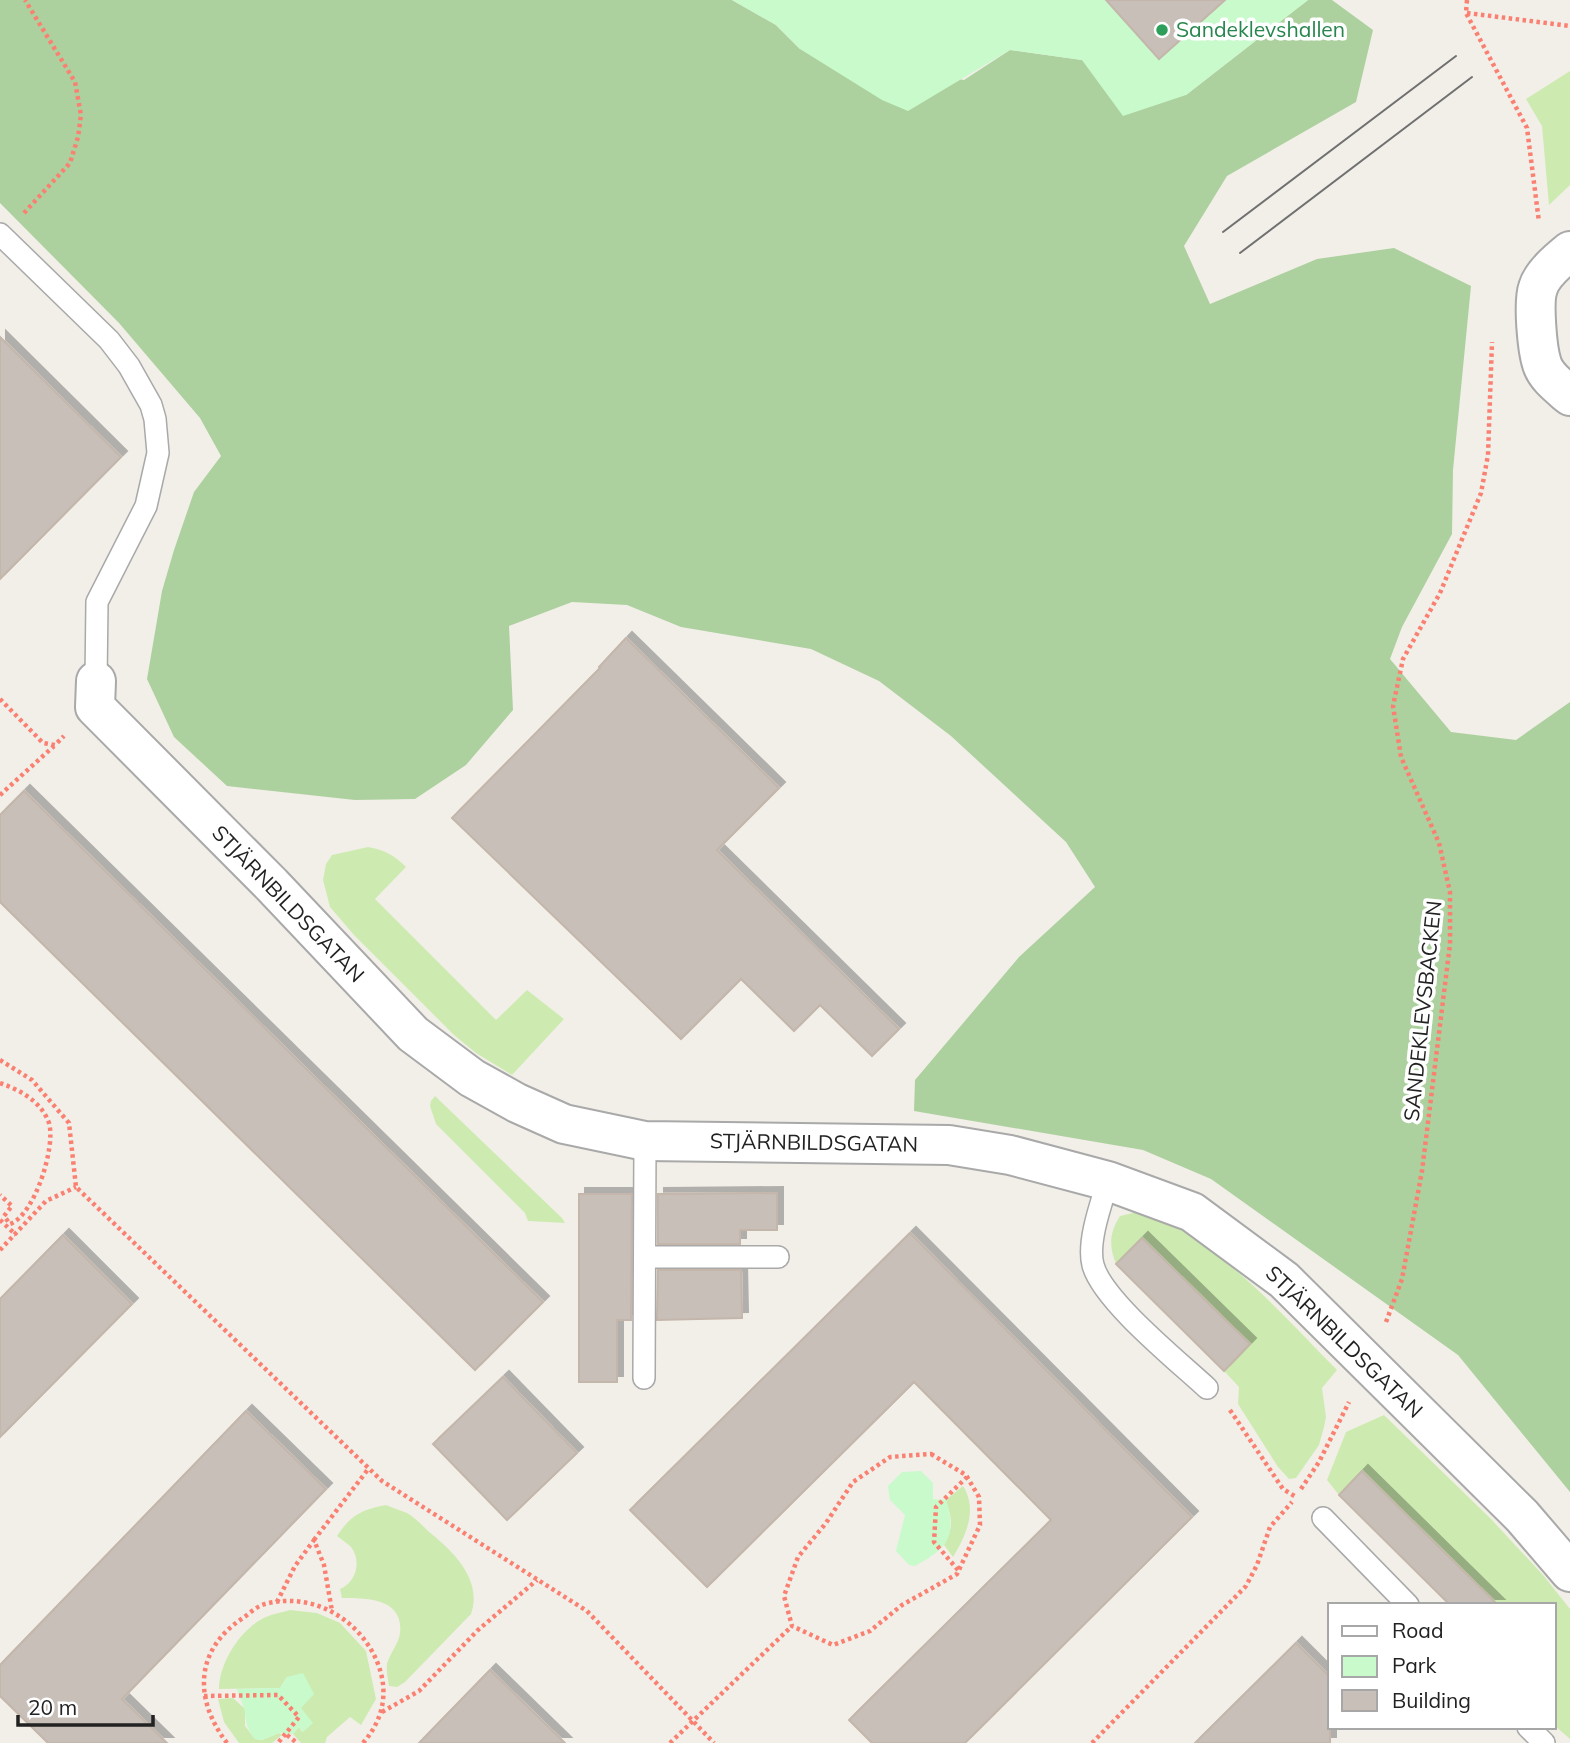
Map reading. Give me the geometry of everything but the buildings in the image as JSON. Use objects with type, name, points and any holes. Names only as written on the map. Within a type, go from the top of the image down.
[{"type":"street","points":[[1555,243],[1559,260],[1538,287],[1535,315],[1542,364],[1550,378],[1570,396]]},
{"type":"street","name":"STJÄRNBILDSGATAN","points":[[95,694],[413,1034],[472,1077],[528,1108],[564,1124],[645,1141],[949,1145],[1010,1155],[1108,1181],[1192,1212],[1284,1280],[1522,1516],[1570,1572]]},
{"type":"lane","points":[[0,235],[109,340],[129,366],[151,405],[155,419],[158,453],[146,506],[97,602],[95,694]]},
{"type":"lane","points":[[644,1378],[645,1141]]},
{"type":"lane","points":[[1108,1181],[1097,1216],[1093,1265],[1101,1281],[1123,1310],[1207,1388]]},
{"type":"lane","points":[[645,1257],[778,1256]]},
{"type":"lane","points":[[1323,1518],[1406,1603]]},
{"type":"lane","points":[[1530,1729],[1544,1743]]},
{"type":"path","points":[[0,235],[70,163],[81,115],[75,82],[25,0]]},
{"type":"path","points":[[1467,0],[1466,13],[1527,128],[1555,243]]},
{"type":"path","points":[[1466,13],[1570,26]]},
{"type":"path","name":"SANDEKLEVSBACKEN","points":[[1383,1328],[1402,1279],[1419,1184],[1450,943],[1450,891],[1439,843],[1401,757],[1393,706],[1403,659],[1440,593],[1481,493],[1488,455],[1492,333]]},
{"type":"path","points":[[0,795],[55,745],[95,694]]},
{"type":"path","points":[[0,699],[43,743],[55,745]]},
{"type":"path","points":[[0,1060],[33,1080],[69,1123],[76,1187],[382,1481],[587,1611],[714,1743]]},
{"type":"path","points":[[0,1083],[26,1094],[40,1107],[48,1122],[52,1141],[44,1172],[30,1206],[15,1223],[10,1224],[4,1216],[12,1206],[0,1195]]},
{"type":"path","points":[[0,1250],[46,1201],[76,1187]]},
{"type":"path","points":[[0,1220],[16,1235]]},
{"type":"path","points":[[1092,1743],[1246,1586],[1257,1565],[1270,1527],[1296,1497],[1319,1462],[1350,1401]]},
{"type":"path","points":[[1239,1425],[1283,1489],[1305,1503]]},
{"type":"path","points":[[931,1454],[967,1477],[979,1497],[980,1525],[957,1574],[902,1605],[870,1631],[833,1646],[792,1626],[785,1596],[798,1557],[853,1482],[890,1457],[931,1454]]},
{"type":"path","points":[[277,1602],[295,1566],[369,1468]]},
{"type":"path","points":[[958,1570],[934,1542],[936,1507],[967,1477]]},
{"type":"path","points":[[314,1540],[324,1565],[332,1611]]},
{"type":"path","points":[[382,1712],[418,1691],[478,1630],[537,1580]]},
{"type":"path","points":[[227,1743],[210,1716],[204,1696],[204,1675],[213,1649],[232,1625],[263,1604],[287,1601],[311,1604],[332,1611],[356,1628],[372,1650],[382,1674],[384,1693],[382,1712],[373,1731],[363,1743]]},
{"type":"path","points":[[670,1743],[694,1723],[792,1626]]},
{"type":"path","points":[[204,1696],[278,1695],[299,1717],[278,1743]]},
{"type":"path","points":[[286,1735],[298,1743]]},
{"type":"green space","points":[[0,0],[732,0],[776,25],[800,49],[964,80],[1010,50],[1082,60],[1186,95],[1308,0],[1332,0],[1373,30],[1356,102],[1227,176],[1184,246],[1210,304],[1317,259],[1394,248],[1471,286],[1453,470],[1452,534],[1402,627],[1390,659],[1451,732],[1516,740],[1570,702],[1570,1492],[1458,1355],[1211,1179],[1143,1150],[914,1111],[915,1080],[1019,957],[1095,887],[1066,842],[951,736],[879,681],[811,649],[681,627],[627,605],[572,602],[509,626],[513,710],[466,765],[415,799],[355,800],[227,786],[174,737],[147,679],[162,591],[174,550],[194,492],[221,456],[200,418],[119,323],[0,203]]},
{"type":"green space","points":[[732,0],[1308,0],[1186,95],[1123,116],[1082,60],[1010,50],[908,111],[882,100],[800,49],[776,25]]},
{"type":"green space","points":[[1570,71],[1570,185],[1549,205],[1542,126],[1526,99]]},
{"type":"green space","points":[[368,847],[389,854],[406,867],[375,899],[496,1020],[527,990],[564,1019],[512,1075],[476,1053],[454,1035],[354,935],[330,907],[323,880],[326,864],[332,855]]},
{"type":"green space","points":[[435,1096],[565,1223],[528,1221],[525,1213],[436,1124],[430,1106]]},
{"type":"green space","points":[[1137,1212],[1164,1221],[1218,1256],[1270,1302],[1337,1370],[1322,1388],[1326,1417],[1319,1445],[1296,1478],[1289,1479],[1278,1467],[1238,1404],[1239,1387],[1224,1371],[1249,1344],[1142,1238],[1116,1264],[1111,1245],[1114,1228],[1120,1216]]},
{"type":"green space","points":[[1384,1415],[1491,1519],[1543,1575],[1570,1609],[1570,1739],[1556,1727],[1556,1603],[1496,1603],[1363,1471],[1339,1495],[1327,1480],[1346,1432]]},
{"type":"green space","points":[[921,1471],[933,1483],[933,1499],[946,1500],[950,1532],[942,1547],[915,1566],[909,1565],[896,1551],[905,1515],[890,1500],[888,1486],[902,1472]]},
{"type":"green space","points":[[963,1486],[970,1504],[970,1513],[966,1531],[953,1557],[944,1545],[951,1523],[946,1500]]},
{"type":"green space","points":[[386,1505],[407,1513],[456,1557],[469,1578],[474,1601],[471,1614],[397,1687],[389,1686],[387,1669],[388,1660],[400,1633],[400,1621],[396,1613],[381,1602],[342,1598],[340,1589],[350,1582],[357,1565],[351,1547],[337,1536],[357,1514]]},
{"type":"green space","points":[[290,1610],[317,1613],[340,1623],[366,1651],[376,1699],[361,1725],[350,1717],[327,1737],[325,1743],[301,1743],[293,1734],[299,1727],[302,1732],[301,1708],[287,1677],[280,1688],[219,1689],[222,1669],[232,1649],[246,1631],[265,1617]]},
{"type":"green space","points":[[303,1673],[314,1694],[301,1708],[313,1723],[303,1732],[299,1727],[293,1734],[279,1733],[262,1740],[255,1739],[247,1726],[237,1689],[280,1688],[287,1677]]},
{"type":"green space","points":[[233,1698],[245,1709],[245,1726],[255,1739],[262,1740],[279,1733],[282,1735],[272,1743],[239,1743],[224,1722],[218,1699]]},
{"type":"tram line","points":[[1223,232],[1456,56]]},
{"type":"tram line","points":[[1240,253],[1472,77]]},
{"type":"place","name":"Sandeklevshallen","points":[[1162,30]]}]
